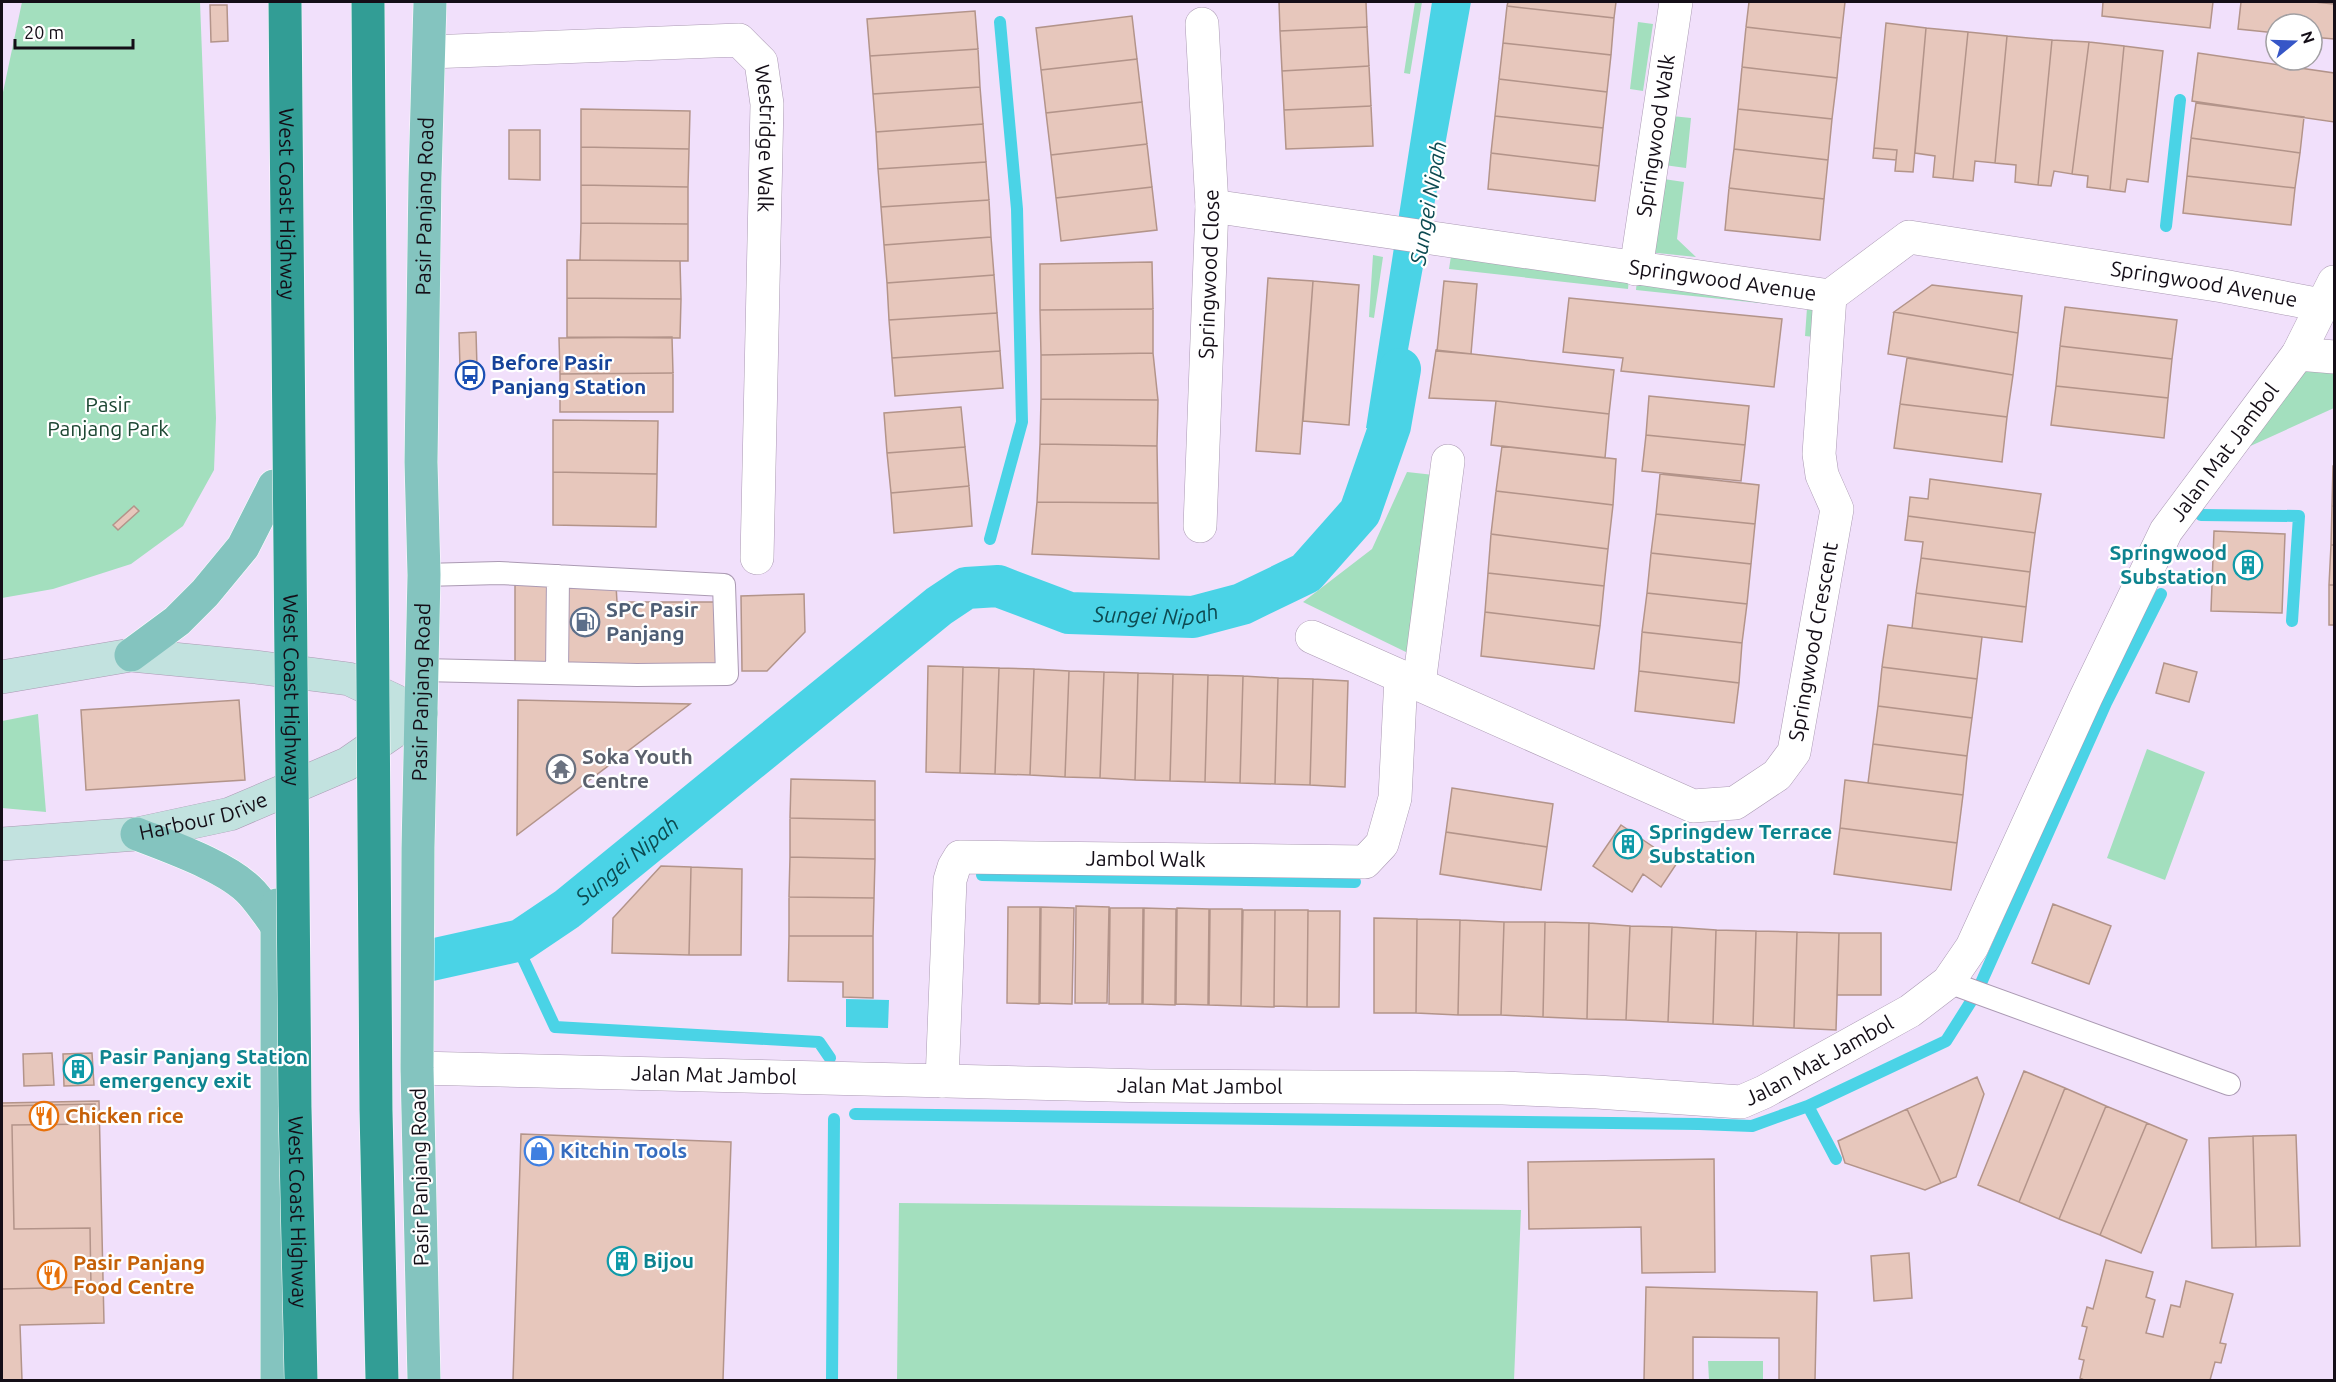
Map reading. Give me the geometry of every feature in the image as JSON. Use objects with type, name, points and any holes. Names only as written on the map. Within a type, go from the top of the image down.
[{"type":"highway","name":"West Coast Highway","points":[[285,2],[294,1107],[301,1380]]},
{"type":"highway","points":[[368,2],[376,1110],[382,1380]]},
{"type":"main road","points":[[270,2],[278,792],[277,1380]]},
{"type":"main road","name":"Pasir Panjang Road","points":[[424,1380],[417,1068],[424,575],[422,462],[430,2]]},
{"type":"main road","points":[[131,654],[177,621],[205,593],[243,547],[274,486]]},
{"type":"main road","points":[[2,677],[131,654],[349,679],[421,713]]},
{"type":"main road","name":"Harbour Drive","points":[[2,844],[138,834],[230,813],[347,764],[421,713]]},
{"type":"main road","points":[[138,834],[187,854],[232,877],[251,892],[277,926]]},
{"type":"street","name":"Springwood Walk","points":[[1636,269],[1676,2]]},
{"type":"street","name":"Springwood Close","points":[[1200,526],[1212,206],[1202,24]]},
{"type":"street","name":"Westridge Walk","points":[[429,52],[739,40],[761,62],[766,104],[757,558]]},
{"type":"street","name":"Springwood Avenue","points":[[1212,206],[1830,296],[1909,237],[2223,286],[2328,294]]},
{"type":"street","name":"Jalan Mat Jambol","points":[[417,1068],[1175,1087],[1503,1088],[1741,1102],[1764,1092],[1910,1011],[1948,982],[1972,947],[2086,697],[2166,531],[2298,354],[2328,294]]},
{"type":"street","name":"Springwood Crescent","points":[[1312,637],[1693,806],[1735,803],[1777,775],[1794,752],[1837,509],[1822,475],[1819,454],[1830,296]]},
{"type":"street","points":[[2298,354],[2334,357]]},
{"type":"street","points":[[1410,680],[1448,461]]},
{"type":"street","name":"Jambol Walk","points":[[942,1081],[950,880],[960,857],[1365,862],[1382,844],[1395,798],[1410,680]]},
{"type":"lane","points":[[422,670],[727,674],[724,585],[499,573],[424,575]]},
{"type":"lane","points":[[557,672],[558,576]]},
{"type":"lane","points":[[1948,982],[2229,1084]]},
{"type":"green space","name":"Pasir Panjang Park","points":[[22,2],[200,2],[216,418],[214,470],[183,526],[131,564],[53,589],[2,598],[2,97]]},
{"type":"green space","points":[[1415,2],[1422,2],[1410,74],[1404,73]]},
{"type":"green space","points":[[1638,22],[1653,24],[1643,91],[1630,89]]},
{"type":"green space","points":[[1643,113],[1691,118],[1686,168],[1635,161]]},
{"type":"green space","points":[[1650,177],[1684,182],[1677,239],[1696,257],[1638,251]]},
{"type":"green space","points":[[1373,255],[1383,257],[1374,318],[1369,317]]},
{"type":"green space","points":[[1451,256],[1818,300],[1814,337],[1805,336],[1807,308],[1636,290],[1637,279],[1629,278],[1628,289],[1449,269]]},
{"type":"green space","points":[[2306,370],[2334,372],[2334,408],[2246,448]]},
{"type":"green space","points":[[1407,472],[1434,475],[1410,654],[1303,602],[1372,549]]},
{"type":"green space","points":[[38,714],[46,812],[2,808],[2,721]]},
{"type":"green space","points":[[2147,749],[2205,772],[2165,880],[2107,858]]},
{"type":"green space","points":[[899,1203],[1521,1210],[1514,1380],[897,1380]]},
{"type":"green space","points":[[1708,1361],[1763,1361],[1763,1380],[1709,1380]]},
{"type":"water","points":[[1432,2],[1471,2],[1394,427],[1366,428]]},
{"type":"water","points":[[846,999],[889,1000],[888,1028],[846,1027]]},
{"type":"building","points":[[1279,2],[1366,2],[1367,27],[1280,31]]},
{"type":"building","points":[[1508,2],[1616,2],[1614,18],[1507,6]]},
{"type":"building","points":[[1749,2],[1845,2],[1841,38],[1746,27]]},
{"type":"building","points":[[2103,2],[2213,2],[2210,28],[2102,16]]},
{"type":"building","points":[[2241,2],[2334,4],[2334,39],[2324,38],[2324,12],[2264,12],[2264,32],[2238,29]]},
{"type":"building","points":[[210,5],[227,5],[228,41],[211,42]]},
{"type":"building","points":[[1507,6],[1614,18],[1611,55],[1503,43]]},
{"type":"building","points":[[975,11],[978,49],[870,56],[867,19]]},
{"type":"building","points":[[1132,16],[1137,59],[1041,70],[1036,28]]},
{"type":"building","points":[[1886,23],[1926,28],[1913,172],[1895,171],[1897,150],[1874,148]]},
{"type":"building","points":[[1367,27],[1369,66],[1282,71],[1280,31]]},
{"type":"building","points":[[1746,27],[1841,38],[1837,78],[1742,67]]},
{"type":"building","points":[[1926,28],[1968,32],[1953,179],[1933,177],[1935,156],[1915,153]]},
{"type":"building","points":[[1968,32],[2007,36],[1995,163],[1975,161],[1973,181],[1953,179]]},
{"type":"building","points":[[2007,36],[2052,40],[2038,185],[2015,182],[2016,165],[1995,163]]},
{"type":"building","points":[[2052,40],[2089,42],[2072,174],[2054,171],[2051,186],[2038,185]]},
{"type":"building","points":[[2089,42],[2124,46],[2110,190],[2087,187],[2088,176],[2072,174]]},
{"type":"building","points":[[1503,43],[1611,55],[1607,92],[1499,79]]},
{"type":"building","points":[[2124,46],[2163,51],[2148,182],[2127,179],[2125,192],[2110,190]]},
{"type":"building","points":[[978,49],[980,87],[873,94],[870,56]]},
{"type":"building","points":[[2198,53],[2264,63],[2264,72],[2334,73],[2334,122],[2192,101]]},
{"type":"building","points":[[1137,59],[1142,102],[1046,113],[1041,70]]},
{"type":"building","points":[[1369,66],[1371,106],[1284,110],[1282,71]]},
{"type":"building","points":[[1742,67],[1837,78],[1832,119],[1738,109]]},
{"type":"building","points":[[1499,79],[1607,92],[1603,128],[1495,116]]},
{"type":"building","points":[[980,87],[983,124],[876,132],[873,94]]},
{"type":"building","points":[[1142,102],[1147,144],[1051,155],[1046,113]]},
{"type":"building","points":[[2196,103],[2304,117],[2300,153],[2191,138]]},
{"type":"building","points":[[1371,106],[1373,146],[1286,149],[1284,110]]},
{"type":"building","points":[[581,109],[690,111],[689,149],[581,147]]},
{"type":"building","points":[[1738,109],[1832,119],[1828,160],[1734,149]]},
{"type":"building","points":[[1495,116],[1603,128],[1599,166],[1491,153]]},
{"type":"building","points":[[983,124],[986,162],[878,169],[876,132]]},
{"type":"building","points":[[509,130],[540,130],[540,180],[509,179]]},
{"type":"building","points":[[2191,138],[2300,153],[2295,188],[2187,176]]},
{"type":"building","points":[[1147,144],[1152,187],[1056,198],[1051,155]]},
{"type":"building","points":[[581,147],[689,149],[688,187],[581,185]]},
{"type":"building","points":[[1874,148],[1897,150],[1896,160],[1873,158]]},
{"type":"building","points":[[1734,149],[1828,160],[1824,199],[1729,188]]},
{"type":"building","points":[[1491,153],[1599,166],[1595,201],[1488,189]]},
{"type":"building","points":[[986,162],[989,200],[881,207],[878,169]]},
{"type":"building","points":[[2187,176],[2295,188],[2291,225],[2183,213]]},
{"type":"building","points":[[581,185],[688,187],[688,224],[581,223]]},
{"type":"building","points":[[1152,187],[1157,230],[1061,241],[1056,198]]},
{"type":"building","points":[[1729,188],[1824,199],[1820,240],[1725,230]]},
{"type":"building","points":[[989,200],[991,237],[884,245],[881,207]]},
{"type":"building","points":[[581,223],[688,224],[688,261],[580,260]]},
{"type":"building","points":[[991,237],[994,275],[887,283],[884,245]]},
{"type":"building","points":[[567,260],[680,261],[681,299],[567,298]]},
{"type":"building","points":[[1152,262],[1153,309],[1040,310],[1040,264]]},
{"type":"building","points":[[994,275],[997,313],[889,320],[887,283]]},
{"type":"building","points":[[1268,278],[1313,281],[1300,454],[1256,451]]},
{"type":"building","points":[[1313,281],[1359,285],[1349,425],[1303,421]]},
{"type":"building","points":[[1444,281],[1477,284],[1471,354],[1437,351]]},
{"type":"building","points":[[1932,285],[2022,296],[2018,333],[1894,312]]},
{"type":"building","points":[[567,298],[681,299],[680,338],[567,337]]},
{"type":"building","points":[[1569,298],[1782,319],[1774,387],[1621,371],[1623,358],[1563,352]]},
{"type":"building","points":[[2065,307],[2177,320],[2172,359],[2060,346]]},
{"type":"building","points":[[1153,309],[1153,353],[1041,355],[1040,310]]},
{"type":"building","points":[[1894,312],[2018,333],[2013,375],[1888,354]]},
{"type":"building","points":[[997,313],[1000,351],[892,358],[889,320]]},
{"type":"building","points":[[476,332],[477,368],[460,368],[459,333]]},
{"type":"building","points":[[672,337],[673,373],[560,374],[559,338]]},
{"type":"building","points":[[2060,346],[2172,359],[2168,398],[2056,386]]},
{"type":"building","points":[[1436,350],[1614,370],[1609,414],[1496,401],[1429,398]]},
{"type":"building","points":[[1000,351],[1003,388],[895,396],[892,358]]},
{"type":"building","points":[[1153,353],[1158,400],[1041,399],[1041,355]]},
{"type":"building","points":[[1907,358],[2013,375],[2007,417],[1900,404]]},
{"type":"building","points":[[673,373],[673,412],[560,412],[560,374]]},
{"type":"building","points":[[2056,386],[2168,398],[2164,438],[2051,425]]},
{"type":"building","points":[[1649,396],[1749,406],[1745,445],[1646,435]]},
{"type":"building","points":[[1041,399],[1158,400],[1157,446],[1040,444]]},
{"type":"building","points":[[1496,401],[1609,414],[1605,458],[1491,445]]},
{"type":"building","points":[[1900,404],[2007,417],[2002,462],[1894,448]]},
{"type":"building","points":[[961,407],[965,447],[887,453],[884,413]]},
{"type":"building","points":[[553,420],[658,421],[657,474],[553,472]]},
{"type":"building","points":[[1646,435],[1745,445],[1741,481],[1642,471]]},
{"type":"building","points":[[1040,444],[1157,446],[1158,503],[1037,502]]},
{"type":"building","points":[[1502,446],[1616,459],[1613,505],[1496,491]]},
{"type":"building","points":[[965,447],[969,486],[891,493],[887,453]]},
{"type":"building","points":[[2333,466],[2334,506],[2332,506]]},
{"type":"building","points":[[553,472],[657,474],[656,527],[553,525]]},
{"type":"building","points":[[1660,474],[1759,485],[1755,524],[1656,514]]},
{"type":"building","points":[[1930,479],[2041,494],[2035,533],[1908,516],[1910,497],[1928,499]]},
{"type":"building","points":[[969,486],[972,526],[894,533],[891,493]]},
{"type":"building","points":[[1496,491],[1613,505],[1608,549],[1491,534]]},
{"type":"building","points":[[1037,502],[1158,503],[1159,559],[1032,554]]},
{"type":"building","points":[[134,506],[139,511],[118,530],[113,525]]},
{"type":"building","points":[[2332,506],[2334,506],[2334,545],[2331,545]]},
{"type":"building","points":[[1656,514],[1755,524],[1751,564],[1651,553]]},
{"type":"building","points":[[1908,516],[2035,533],[2030,572],[1921,558],[1923,542],[1905,540]]},
{"type":"building","name":"Springwood Substation","points":[[2214,531],[2285,534],[2282,613],[2211,611]]},
{"type":"building","points":[[1491,534],[1608,549],[1604,586],[1488,573]]},
{"type":"building","points":[[2331,545],[2334,545],[2334,585],[2329,585]]},
{"type":"building","points":[[1651,553],[1751,564],[1747,604],[1647,593]]},
{"type":"building","points":[[1921,558],[2030,572],[2026,607],[1916,593]]},
{"type":"building","points":[[1488,573],[1604,586],[1600,626],[1485,612]]},
{"type":"building","points":[[515,584],[616,585],[617,602],[722,602],[723,677],[515,676]]},
{"type":"building","points":[[2329,585],[2334,585],[2334,625],[2329,625]]},
{"type":"building","points":[[1647,593],[1747,604],[1742,643],[1642,632]]},
{"type":"building","points":[[1916,593],[2026,607],[2022,642],[1912,628]]},
{"type":"building","points":[[804,594],[805,632],[767,671],[742,671],[741,596]]},
{"type":"building","points":[[1485,612],[1600,626],[1594,669],[1481,656]]},
{"type":"building","points":[[1888,625],[1982,637],[1977,679],[1882,667]]},
{"type":"building","points":[[1642,632],[1742,643],[1739,683],[1639,671]]},
{"type":"building","points":[[2164,663],[2197,672],[2189,702],[2156,693]]},
{"type":"building","points":[[928,666],[963,667],[960,773],[926,772]]},
{"type":"building","points":[[963,667],[999,668],[995,774],[960,773]]},
{"type":"building","points":[[1882,667],[1977,679],[1972,718],[1878,706]]},
{"type":"building","points":[[999,668],[1034,669],[1030,775],[995,774]]},
{"type":"building","points":[[1034,669],[1069,671],[1065,777],[1030,775]]},
{"type":"building","points":[[1069,671],[1104,672],[1100,778],[1065,777]]},
{"type":"building","points":[[1639,671],[1739,683],[1734,723],[1635,711]]},
{"type":"building","points":[[1104,672],[1138,673],[1135,780],[1100,778]]},
{"type":"building","points":[[1138,673],[1173,674],[1170,781],[1135,780]]},
{"type":"building","points":[[1173,674],[1208,675],[1205,782],[1170,781]]},
{"type":"building","points":[[1208,675],[1243,676],[1240,783],[1205,782]]},
{"type":"building","points":[[1243,676],[1278,678],[1275,784],[1240,783]]},
{"type":"building","points":[[1278,678],[1313,679],[1310,785],[1275,784]]},
{"type":"building","points":[[1313,679],[1348,681],[1345,787],[1310,785]]},
{"type":"building","points":[[239,700],[245,780],[86,790],[81,710]]},
{"type":"building","name":"Soka Youth Centre","points":[[518,700],[690,704],[517,835]]},
{"type":"building","points":[[1878,706],[1972,718],[1967,756],[1873,744]]},
{"type":"building","points":[[1873,744],[1967,756],[1963,795],[1868,783]]},
{"type":"building","points":[[791,779],[875,781],[875,820],[790,818]]},
{"type":"building","points":[[1845,780],[1963,795],[1957,843],[1840,828]]},
{"type":"building","points":[[1452,788],[1553,804],[1547,847],[1446,832]]},
{"type":"building","points":[[790,818],[875,820],[875,859],[790,857]]},
{"type":"building","name":"Springdew Terrace Substation","points":[[1621,825],[1677,863],[1661,887],[1643,874],[1632,892],[1593,866]]},
{"type":"building","points":[[1840,828],[1957,843],[1951,890],[1834,874]]},
{"type":"building","points":[[1446,832],[1547,847],[1541,890],[1440,874]]},
{"type":"building","points":[[790,857],[875,859],[874,898],[789,897]]},
{"type":"building","points":[[661,866],[691,867],[689,955],[612,953],[613,918]]},
{"type":"building","points":[[691,867],[742,869],[741,955],[689,955]]},
{"type":"building","points":[[789,897],[874,898],[873,936],[789,936]]},
{"type":"building","points":[[2053,904],[2111,926],[2089,984],[2032,963]]},
{"type":"building","points":[[1076,906],[1109,907],[1107,1003],[1075,1003]]},
{"type":"building","points":[[1008,907],[1040,907],[1039,1004],[1007,1003]]},
{"type":"building","points":[[1041,907],[1074,908],[1072,1004],[1040,1003]]},
{"type":"building","points":[[1110,908],[1143,908],[1142,1004],[1109,1004]]},
{"type":"building","points":[[1144,908],[1176,909],[1175,1005],[1143,1004]]},
{"type":"building","points":[[1177,908],[1209,909],[1208,1005],[1176,1004]]},
{"type":"building","points":[[1210,909],[1242,909],[1241,1006],[1209,1005]]},
{"type":"building","points":[[1243,910],[1275,910],[1274,1007],[1241,1006]]},
{"type":"building","points":[[1275,910],[1308,910],[1307,1007],[1274,1006]]},
{"type":"building","points":[[1308,911],[1340,911],[1339,1007],[1307,1007]]},
{"type":"building","points":[[1374,918],[1417,919],[1416,1013],[1374,1013]]},
{"type":"building","points":[[1417,919],[1460,920],[1458,1015],[1416,1013]]},
{"type":"building","points":[[1460,920],[1504,922],[1501,1015],[1458,1015]]},
{"type":"building","points":[[1504,922],[1545,922],[1543,1017],[1501,1015]]},
{"type":"building","points":[[1545,922],[1589,923],[1587,1019],[1543,1017]]},
{"type":"building","points":[[1589,923],[1630,926],[1626,1020],[1587,1019]]},
{"type":"building","points":[[1630,926],[1672,927],[1668,1022],[1626,1020]]},
{"type":"building","points":[[1672,927],[1716,930],[1713,1024],[1668,1022]]},
{"type":"building","points":[[1716,930],[1756,931],[1753,1026],[1713,1024]]},
{"type":"building","points":[[1756,931],[1797,932],[1794,1028],[1753,1026]]},
{"type":"building","points":[[1797,932],[1839,933],[1836,1030],[1794,1028]]},
{"type":"building","points":[[1839,933],[1881,933],[1881,995],[1837,995]]},
{"type":"building","points":[[789,936],[873,936],[873,998],[843,997],[843,982],[788,981]]},
{"type":"building","points":[[52,1053],[54,1085],[24,1086],[23,1054]]},
{"type":"building","name":"Pasir Panjang Station emergency exit","points":[[92,1053],[94,1085],[64,1086],[63,1054]]},
{"type":"building","points":[[2024,1071],[2065,1088],[2019,1202],[1978,1185]]},
{"type":"building","points":[[1977,1077],[1984,1094],[1956,1177],[1941,1183],[1907,1109]]},
{"type":"building","points":[[2065,1088],[2106,1106],[2059,1219],[2019,1202]]},
{"type":"building","name":"Pasir Panjang Food Centre","points":[[99,1101],[104,1323],[20,1325],[22,1380],[2,1380],[2,1103]]},
{"type":"building","points":[[95,1104],[95,1124],[12,1125],[14,1229],[90,1228],[91,1287],[2,1289],[2,1106]]},
{"type":"building","points":[[2106,1106],[2147,1123],[2100,1235],[2059,1219]]},
{"type":"building","points":[[1907,1109],[1941,1183],[1925,1190],[1845,1163],[1838,1141]]},
{"type":"building","points":[[2147,1123],[2187,1140],[2141,1253],[2100,1235]]},
{"type":"building","name":"Bijou","points":[[521,1134],[731,1142],[723,1380],[513,1380]]},
{"type":"building","points":[[2296,1135],[2300,1246],[2256,1247],[2253,1136]]},
{"type":"building","points":[[2253,1136],[2256,1247],[2212,1248],[2209,1138]]},
{"type":"building","points":[[1714,1159],[1715,1272],[1642,1273],[1641,1227],[1529,1229],[1528,1162]]},
{"type":"building","points":[[1909,1253],[1912,1298],[1874,1301],[1871,1256]]},
{"type":"building","points":[[2106,1260],[2153,1272],[2146,1297],[2155,1300],[2146,1333],[2163,1337],[2171,1305],[2180,1307],[2186,1281],[2233,1294],[2220,1343],[2226,1344],[2221,1363],[2215,1362],[2210,1380],[2084,1380],[2080,1378],[2084,1360],[2079,1359],[2087,1327],[2082,1326],[2087,1307],[2093,1309]]},
{"type":"building","points":[[1646,1287],[1817,1292],[1815,1380],[1779,1380],[1779,1338],[1693,1337],[1693,1380],[1644,1380]]},
{"type":"waterway","points":[[990,539],[1022,422],[1017,209],[1000,22]]},
{"type":"waterway","points":[[2166,226],[2180,100]]},
{"type":"waterway","name":"Sungei Nipah","points":[[431,960],[521,940],[567,909],[939,606],[966,588],[998,586],[1069,613],[1193,617],[1242,604],[1306,573],[1360,512],[1390,426],[1400,369]]},
{"type":"waterway","points":[[2201,515],[2299,516],[2292,621]]},
{"type":"waterway","points":[[855,1114],[1752,1126],[1808,1106],[1946,1041],[1977,992],[2106,703],[2161,594]]},
{"type":"waterway","points":[[982,875],[1355,882]]},
{"type":"waterway","name":"Sungei Nipah","points":[[521,940],[519,950],[555,1027],[819,1042],[830,1058]]},
{"type":"waterway","points":[[1808,1106],[1836,1159]]},
{"type":"waterway","name":"Sungei Nipah","points":[[832,1380],[834,1119]]},
{"type":"place","name":"Before Pasir Panjang Station","points":[[470,375]]},
{"type":"place","name":"Springwood Substation","points":[[2248,565]]},
{"type":"place","name":"SPC Pasir Panjang","points":[[585,622]]},
{"type":"place","name":"Soka Youth Centre","points":[[561,769]]},
{"type":"place","name":"Springdew Terrace Substation","points":[[1628,844]]},
{"type":"place","name":"Pasir Panjang Station emergency exit","points":[[78,1069]]},
{"type":"place","name":"Chicken rice","points":[[44,1116]]},
{"type":"place","name":"Kitchin Tools","points":[[539,1151]]},
{"type":"place","name":"Bijou","points":[[622,1261]]},
{"type":"place","name":"Pasir Panjang Food Centre","points":[[52,1275]]}]
